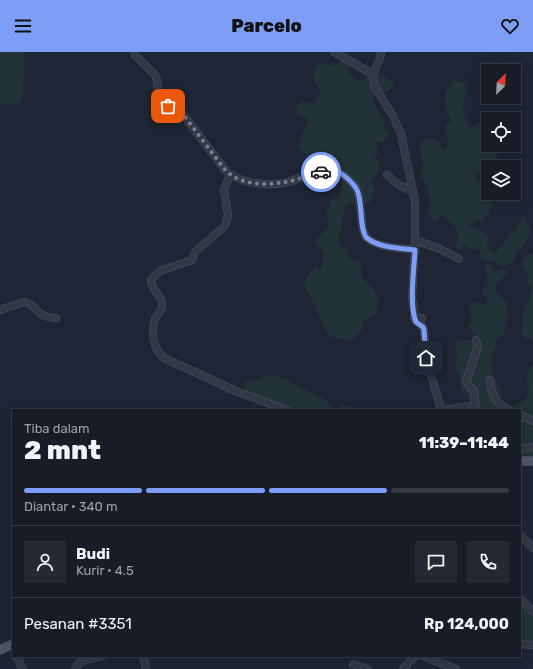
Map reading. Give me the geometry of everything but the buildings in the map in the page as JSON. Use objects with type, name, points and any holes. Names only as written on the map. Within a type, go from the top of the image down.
[{"type":"main road","points":[[521,461],[533,461]]},
{"type":"main road","points":[[0,650],[12,646]]},
{"type":"street","points":[[334,52],[373,74]]},
{"type":"street","points":[[381,52],[381,56],[373,74],[373,82],[393,116],[401,134],[415,201],[415,250],[412,298],[414,317],[416,322],[423,327],[424,330],[426,358],[444,409]]},
{"type":"street","points":[[135,55],[156,77],[158,92],[162,102],[182,113],[230,175],[257,184],[280,183],[336,170],[356,188],[361,204],[362,230],[365,237],[382,245],[415,250]]},
{"type":"street","points":[[230,175],[224,190],[228,215],[225,226],[195,252],[192,260],[160,271],[152,280],[151,284],[161,299],[162,305],[162,309],[155,320],[153,330],[156,349],[164,358],[238,392],[284,409]]},
{"type":"street","points":[[386,176],[398,185],[413,192]]},
{"type":"street","points":[[415,240],[440,248],[460,259]]},
{"type":"street","points":[[0,310],[24,302],[28,303],[47,318],[56,318]]},
{"type":"street","points":[[414,317],[422,318]]},
{"type":"street","points":[[476,340],[478,346],[466,382],[474,391],[476,409]]},
{"type":"street","points":[[490,380],[491,390],[495,400],[508,409]]},
{"type":"street","points":[[450,409],[466,406],[474,409]]},
{"type":"street","points":[[521,415],[533,421]]},
{"type":"street","points":[[521,449],[533,447]]},
{"type":"street","points":[[521,536],[533,548]]},
{"type":"street","points":[[521,599],[533,612]]},
{"type":"street","points":[[521,644],[533,645]]},
{"type":"street","points":[[17,657],[24,669]]},
{"type":"street","points":[[75,669],[80,662],[98,657]]},
{"type":"street","points":[[143,657],[146,669]]},
{"type":"street","points":[[403,669],[414,657]]},
{"type":"street","points":[[426,657],[456,669]]},
{"type":"street","points":[[353,664],[368,669]]},
{"type":"shaded area","points":[[0,52],[25,52],[22,103],[0,104]]},
{"type":"shaded area","points":[[344,57],[352,61],[349,71],[350,76],[363,82],[368,74],[379,74],[389,78],[394,84],[389,91],[375,93],[373,100],[377,110],[385,119],[384,128],[389,135],[385,141],[377,142],[378,156],[373,156],[380,164],[375,177],[370,181],[376,190],[369,203],[358,201],[344,208],[337,243],[341,247],[348,250],[348,258],[360,261],[361,276],[377,295],[378,299],[377,309],[374,316],[364,319],[362,330],[351,341],[334,338],[327,333],[305,287],[307,277],[310,272],[316,267],[319,270],[321,269],[323,265],[324,254],[318,246],[314,244],[319,236],[327,229],[329,222],[326,214],[332,199],[339,198],[342,186],[341,179],[333,172],[323,156],[307,156],[298,148],[301,136],[309,119],[298,116],[296,111],[299,102],[302,100],[310,103],[320,95],[320,90],[313,78],[315,67],[320,63],[335,66],[339,64]]},
{"type":"shaded area","points":[[455,80],[463,83],[467,89],[463,109],[465,118],[472,127],[481,121],[481,152],[496,152],[498,156],[493,160],[481,160],[481,170],[475,177],[481,180],[481,200],[490,200],[493,206],[488,215],[481,222],[477,220],[473,224],[468,223],[467,227],[475,228],[488,236],[489,241],[487,246],[493,253],[497,252],[499,247],[503,245],[505,239],[508,238],[511,233],[516,231],[522,216],[525,217],[531,229],[522,248],[517,252],[514,261],[504,266],[494,261],[484,261],[481,258],[480,250],[478,249],[474,251],[469,247],[462,245],[460,250],[456,249],[455,245],[458,236],[452,223],[440,215],[438,222],[435,223],[427,213],[431,199],[428,193],[427,185],[421,177],[423,166],[420,153],[420,141],[435,139],[440,143],[443,150],[447,149],[448,143],[445,126],[448,123],[453,123],[445,106],[445,96],[450,85]]},
{"type":"shaded area","points":[[533,254],[533,343],[531,338],[527,339],[521,333],[524,306],[529,301],[532,288],[527,281],[528,274],[523,269],[521,263],[523,258],[527,258],[527,255]]},
{"type":"shaded area","points":[[486,263],[490,264],[495,271],[504,269],[508,272],[496,284],[496,292],[508,304],[508,315],[503,335],[496,341],[496,346],[491,359],[493,369],[491,378],[496,380],[502,393],[499,405],[501,409],[473,409],[474,407],[460,390],[460,375],[455,368],[457,362],[456,341],[472,341],[477,339],[476,335],[468,327],[472,320],[470,315],[471,305],[474,301],[485,305],[488,299],[485,298],[482,290],[487,286],[489,281],[486,277]]},
{"type":"shaded area","points":[[533,366],[533,461],[526,456],[521,458],[521,419],[524,418],[525,412],[528,411],[521,412],[521,409],[516,409],[515,407],[517,403],[525,401],[528,393],[527,375],[530,367]]},
{"type":"shaded area","points":[[263,376],[274,376],[288,379],[326,400],[331,407],[335,409],[278,409],[246,394],[244,384],[246,379],[257,381]]},
{"type":"shaded area","points":[[343,405],[357,409],[335,409]]},
{"type":"shaded area","points":[[521,603],[533,616],[533,647],[521,646]]},
{"type":"way so far","points":[[168,106],[182,113],[230,175],[257,184],[288,182],[321,172]]},
{"type":"route","points":[[321,172],[336,170],[356,188],[360,198],[362,230],[365,237],[382,245],[415,250],[412,298],[415,320],[423,327],[424,330],[426,358]]}]
